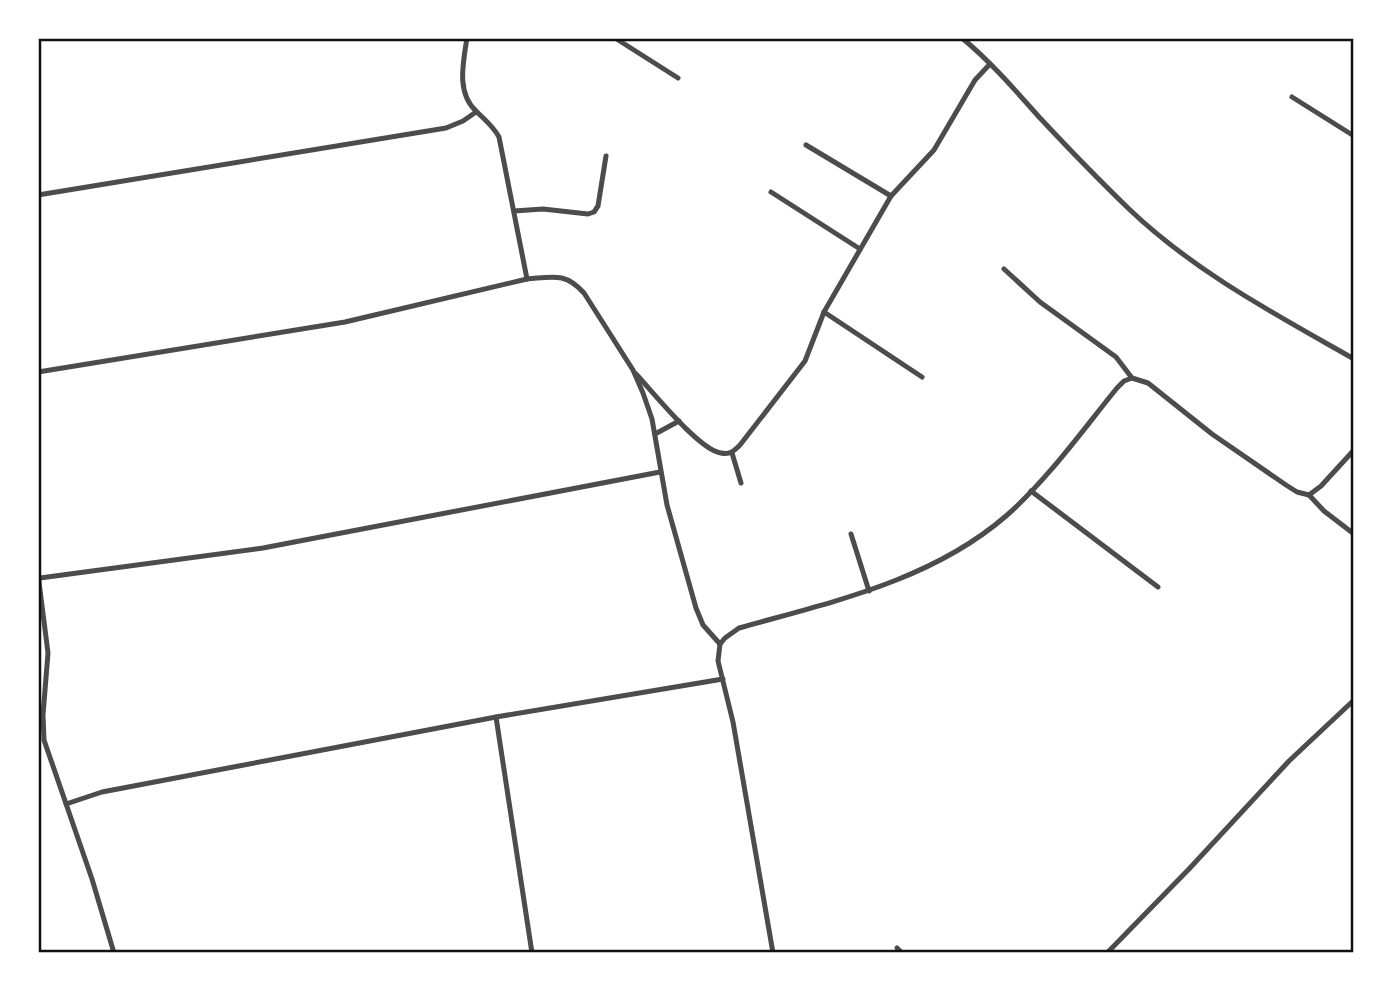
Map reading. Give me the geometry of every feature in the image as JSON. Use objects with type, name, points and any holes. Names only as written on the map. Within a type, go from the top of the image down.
[{"type":"street","points":[[467,38],[462,76],[467,100],[476,112],[487,119],[499,137],[527,279]]},
{"type":"street","points":[[615,38],[678,78]]},
{"type":"street","points":[[962,38],[1120,200],[1167,242],[1240,294],[1353,359]]},
{"type":"street","points":[[633,370],[679,421],[712,451],[732,453],[805,361],[824,312],[891,196],[934,150],[975,80],[990,64]]},
{"type":"street","points":[[1292,97],[1353,136]]},
{"type":"street","points":[[38,195],[446,128],[476,112]]},
{"type":"street","points":[[807,145],[891,196]]},
{"type":"street","points":[[514,211],[543,209],[588,214],[594,212],[598,206],[606,156]]},
{"type":"street","points":[[771,192],[860,249]]},
{"type":"street","points":[[1004,269],[1040,302],[1116,357],[1132,378],[1148,383],[1212,434],[1297,492],[1309,495],[1353,534]]},
{"type":"street","points":[[38,372],[345,322],[527,279],[566,278],[584,293],[633,370],[643,393],[655,435],[660,472],[696,608],[703,625],[720,644]]},
{"type":"street","points":[[824,312],[922,377]]},
{"type":"street","points":[[773,953],[733,722],[718,661],[720,644],[739,628],[869,591],[914,573],[961,547],[1004,517],[1031,491],[1117,388],[1132,378]]},
{"type":"street","points":[[655,435],[679,421]]},
{"type":"street","points":[[1309,495],[1321,486],[1353,450]]},
{"type":"street","points":[[732,453],[741,483]]},
{"type":"street","points":[[114,953],[92,879],[44,740],[48,653],[39,576],[263,548],[660,472]]},
{"type":"street","points":[[1031,491],[1158,587]]},
{"type":"street","points":[[851,534],[869,591]]},
{"type":"street","points":[[66,804],[102,792],[496,717],[723,679]]},
{"type":"street","points":[[1107,953],[1289,761],[1353,700]]},
{"type":"street","points":[[496,717],[531,953]]}]
